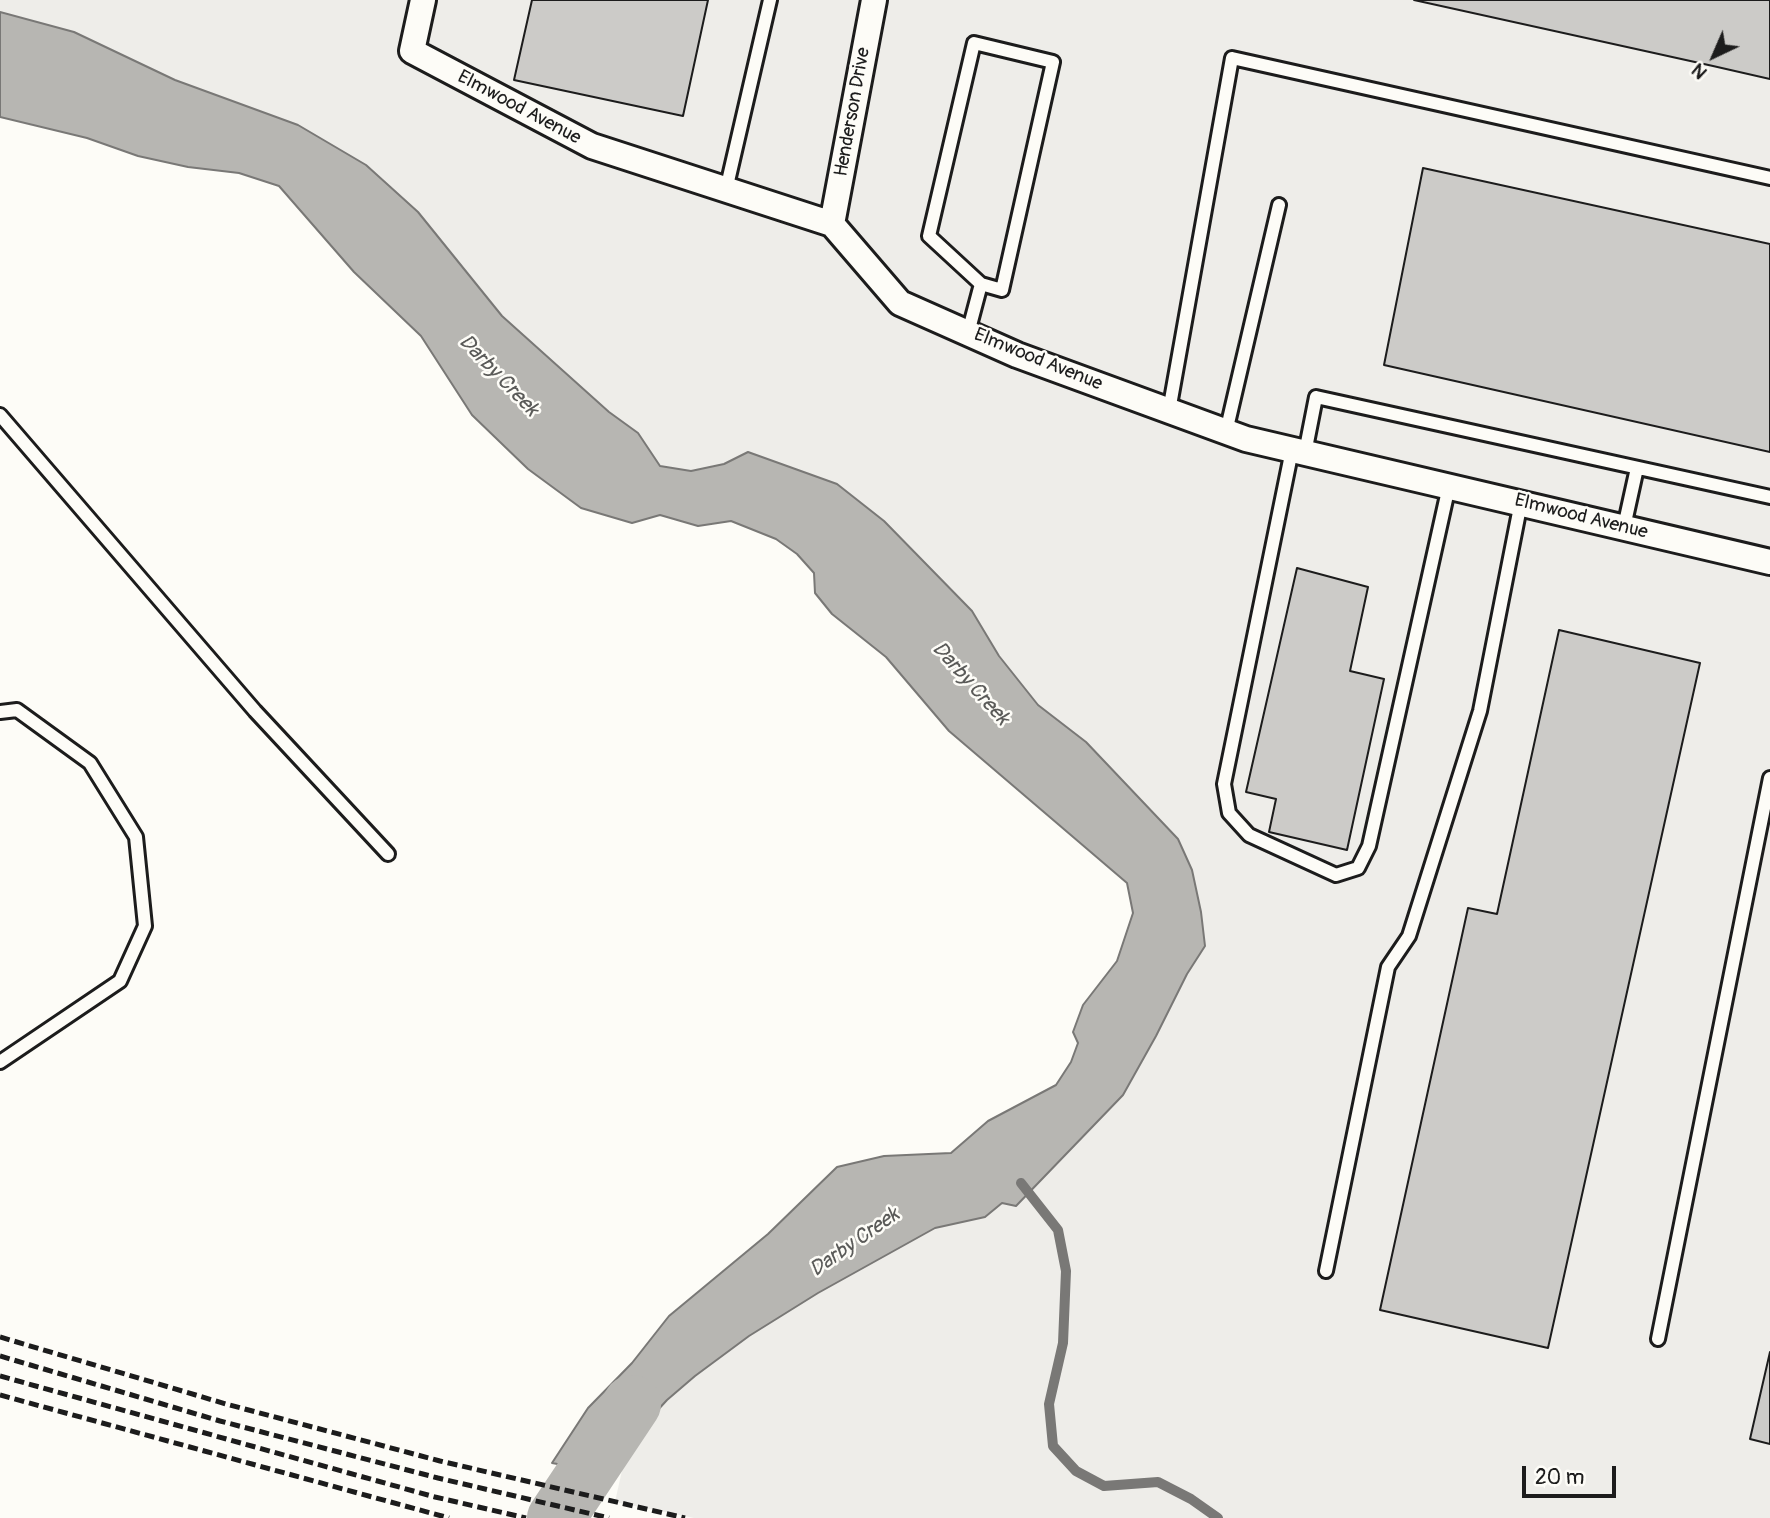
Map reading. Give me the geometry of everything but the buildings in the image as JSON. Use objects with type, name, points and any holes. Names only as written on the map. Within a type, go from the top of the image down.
[{"type":"street","name":"Elmwood Avenue","points":[[424,0],[412,51],[592,146],[832,224],[900,303],[1017,355],[1246,439],[1770,562]]},
{"type":"street","name":"Henderson Drive","points":[[832,224],[874,0]]},
{"type":"lane","points":[[726,190],[770,0]]},
{"type":"lane","points":[[974,43],[1052,62],[1002,290],[981,284],[929,236],[974,43]]},
{"type":"lane","points":[[1169,411],[1232,58],[1770,178]]},
{"type":"lane","points":[[1226,432],[1279,205]]},
{"type":"lane","points":[[968,333],[981,284]]},
{"type":"lane","points":[[1449,486],[1369,846],[1358,868],[1336,876],[1249,835],[1228,813],[1224,784],[1299,452],[1316,397],[1770,497]]},
{"type":"lane","points":[[0,415],[255,711],[388,854]]},
{"type":"lane","points":[[1624,527],[1637,468]]},
{"type":"lane","points":[[1326,1271],[1388,967],[1409,936],[1480,711],[1521,502]]},
{"type":"lane","points":[[0,712],[17,709],[90,763],[136,837],[145,926],[120,981],[0,1062]]},
{"type":"lane","points":[[1658,1339],[1770,778]]},
{"type":"shaded area","points":[[0,0],[1770,0],[1770,1518],[694,1518],[615,1502],[639,1394],[1066,1097],[1163,870],[866,562],[580,462],[284,165],[0,74]]},
{"type":"water","points":[[0,12],[74,32],[175,80],[298,125],[366,165],[418,212],[502,316],[609,412],[638,433],[660,466],[691,471],[724,464],[748,452],[837,484],[884,521],[972,611],[999,656],[1038,705],[1086,742],[1178,839],[1192,870],[1205,946],[1187,974],[1123,1095],[1016,1206],[1002,1203],[985,1217],[935,1228],[818,1293],[749,1336],[667,1400],[601,1472],[552,1463],[588,1408],[632,1363],[669,1316],[768,1234],[837,1167],[884,1156],[951,1153],[988,1121],[1056,1085],[1071,1062],[1078,1043],[1073,1032],[1083,1005],[1117,961],[1133,913],[1127,883],[949,731],[886,657],[832,614],[815,593],[814,573],[797,554],[776,539],[731,521],[698,526],[660,515],[632,523],[581,508],[528,469],[472,415],[421,336],[354,272],[279,186],[239,173],[188,167],[138,156],[87,138],[0,117]]},
{"type":"waterway","points":[[1021,1183],[1058,1230],[1066,1271],[1063,1343],[1049,1404],[1053,1446],[1076,1471],[1104,1486],[1158,1482],[1191,1499],[1218,1518]]},
{"type":"waterway","name":"Darby Creek","points":[[556,1518],[632,1404]]},
{"type":"railway","points":[[0,1337],[226,1404],[440,1461],[685,1518]]},
{"type":"railway","points":[[0,1356],[220,1421],[438,1478],[609,1518]]},
{"type":"railway","points":[[0,1376],[435,1497],[526,1518]]},
{"type":"railway","points":[[0,1395],[449,1518]]}]
